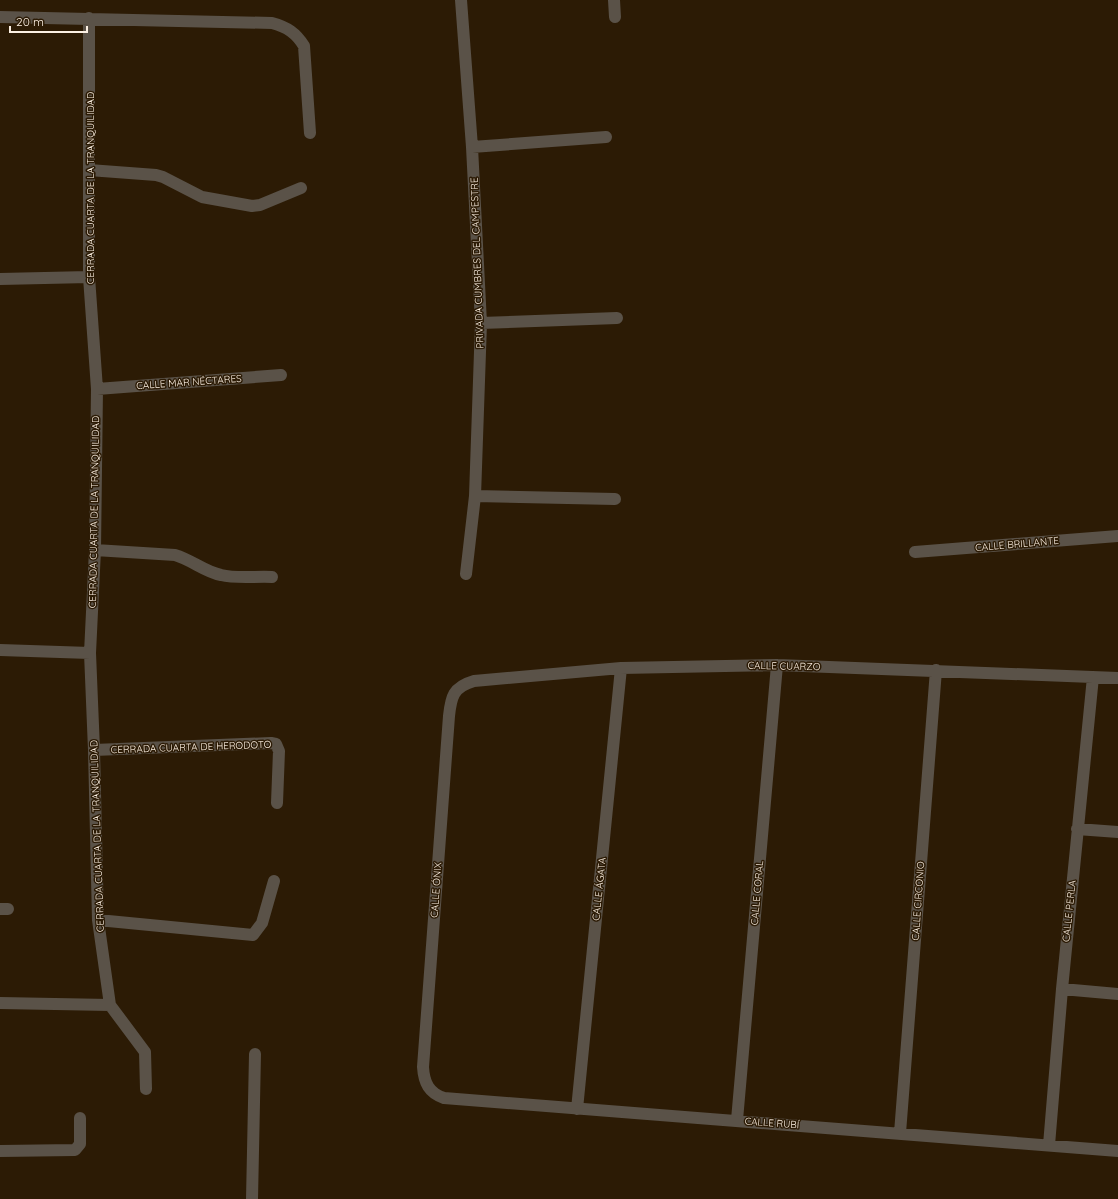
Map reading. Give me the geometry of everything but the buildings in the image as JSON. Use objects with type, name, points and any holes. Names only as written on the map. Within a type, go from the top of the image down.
[{"type":"street","name":"PRIVADA CUMBRES DEL CAMPESTRE","points":[[461,0],[472,146],[481,323],[475,496],[466,574]]},
{"type":"street","points":[[614,0],[615,17]]},
{"type":"street","points":[[0,17],[272,23],[282,26],[292,31],[304,46],[310,133]]},
{"type":"street","name":"CERRADA CUARTA DE LA TRANQUILIDAD","points":[[89,18],[90,277],[97,389],[95,550],[90,653],[98,920],[110,1005]]},
{"type":"street","points":[[472,146],[606,137]]},
{"type":"street","points":[[89,170],[156,175],[206,198],[252,206],[260,205],[301,188]]},
{"type":"street","points":[[0,279],[90,277]]},
{"type":"street","points":[[481,323],[617,318]]},
{"type":"street","name":"CALLE MAR NÉCTARES","points":[[97,389],[281,375]]},
{"type":"street","points":[[475,496],[615,499]]},
{"type":"street","name":"CALLE BRILLANTE","points":[[915,552],[1118,536]]},
{"type":"street","points":[[95,550],[175,555],[186,558],[222,576],[272,577]]},
{"type":"street","points":[[0,650],[90,653]]},
{"type":"street","name":"CALLE CUARZO","points":[[454,692],[462,684],[474,681],[621,668],[777,665],[1118,678]]},
{"type":"street","name":"CALLE CORAL","points":[[737,1120],[777,665]]},
{"type":"street","name":"CALLE ÁGATA","points":[[577,1109],[621,668]]},
{"type":"street","name":"CALLE CIRCONIO","points":[[900,1133],[936,670]]},
{"type":"street","name":"CALLE PERLA","points":[[1049,1144],[1077,829],[1093,677]]},
{"type":"street","name":"CALLE ÓNIX","points":[[428,1088],[424,1078],[423,1067],[449,716],[454,692]]},
{"type":"street","name":"CERRADA CUARTA DE HERODOTO","points":[[94,750],[276,744],[279,751],[276,803]]},
{"type":"street","points":[[1077,829],[1118,832]]},
{"type":"street","points":[[98,920],[249,936],[257,932],[262,923],[274,881]]},
{"type":"street","points":[[1062,989],[1118,994]]},
{"type":"street","points":[[0,1003],[110,1005],[145,1052],[146,1089]]},
{"type":"street","points":[[252,1199],[255,1054]]},
{"type":"street","name":"CALLE RUBÍ","points":[[428,1088],[435,1095],[444,1098],[1049,1144],[1118,1151]]},
{"type":"street","points":[[0,1151],[75,1150],[80,1144],[80,1118]]}]
